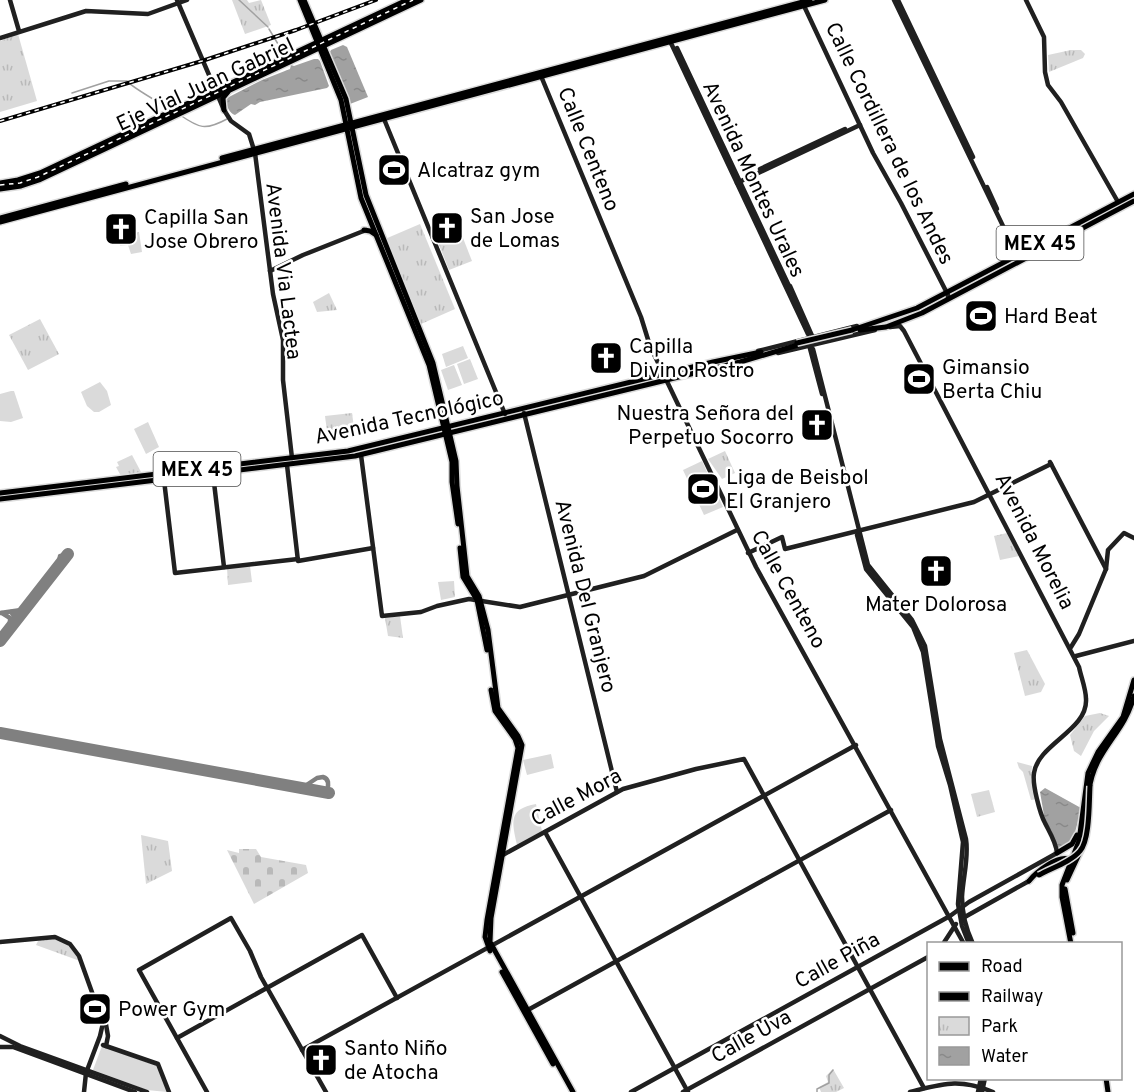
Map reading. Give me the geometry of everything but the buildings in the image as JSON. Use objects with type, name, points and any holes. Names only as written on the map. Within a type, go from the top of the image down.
[{"type":"main road","points":[[300,0],[315,30],[331,39],[325,56]]},
{"type":"main road","points":[[304,0],[345,108],[364,190],[369,227],[431,355],[443,416],[439,427],[433,434],[443,438],[451,447]]},
{"type":"main road","name":"Eje Vial Juan Gabriel","points":[[331,39],[407,0]]},
{"type":"main road","name":"Eje Vial Juan Gabriel","points":[[0,183],[35,176],[320,44],[421,0]]},
{"type":"main road","points":[[0,220],[808,2],[825,0]]},
{"type":"main road","points":[[304,10],[312,18]]},
{"type":"main road","points":[[315,30],[309,50],[325,56]]},
{"type":"main road","points":[[345,108],[355,116],[370,120],[384,119],[541,75]]},
{"type":"main road","points":[[211,80],[217,85],[229,87],[223,98],[226,112]]},
{"type":"main road","points":[[211,80],[210,90],[205,99],[212,100],[226,112]]},
{"type":"main road","points":[[334,130],[341,121],[345,108]]},
{"type":"main road","name":"Eje Vial Juan Gabriel","points":[[0,189],[36,181],[175,113]]},
{"type":"main road","points":[[349,126],[360,125],[370,120]]},
{"type":"main road","points":[[352,142],[360,125]]},
{"type":"main road","points":[[334,130],[346,135],[352,142]]},
{"type":"main road","name":"Avenida Tecnológico","points":[[1095,218],[1118,202],[1133,196]]},
{"type":"main road","name":"Avenida Tecnológico","points":[[447,431],[464,423],[485,422],[852,331],[903,324],[1009,259],[1095,218],[1133,196]]},
{"type":"main road","points":[[369,227],[378,238]]},
{"type":"main road","points":[[369,227],[378,238],[426,356],[456,461],[467,576],[479,600],[489,634],[498,708],[519,736],[522,745],[486,929],[490,946],[571,1092]]},
{"type":"main road","name":"Avenida Tecnológico","points":[[852,331],[947,296],[1018,255]]},
{"type":"main road","points":[[975,268],[986,272]]},
{"type":"main road","points":[[894,317],[903,324]]},
{"type":"main road","name":"Avenida Tecnológico","points":[[0,493],[361,455],[433,434],[459,431],[505,414],[526,412],[589,396]]},
{"type":"main road","points":[[526,412],[527,423]]},
{"type":"main road","points":[[443,416],[452,423],[464,423]]},
{"type":"main road","points":[[459,431],[453,437],[451,447],[463,575],[479,600]]},
{"type":"main road","points":[[387,449],[393,446],[393,441]]},
{"type":"main road","name":"Avenida Tecnológico","points":[[0,499],[213,474],[290,462],[393,441],[401,443]]},
{"type":"main road","points":[[469,599],[471,590]]},
{"type":"main road","points":[[1072,942],[1062,891],[1079,841],[1089,769],[1123,717],[1134,680]]},
{"type":"main road","points":[[1073,942],[1065,888],[1084,839],[1090,786],[1096,762],[1125,721],[1134,696]]},
{"type":"main road","points":[[1029,880],[1075,856],[1083,847],[1087,828],[1090,786]]},
{"type":"main road","points":[[1057,853],[1074,842],[1082,819]]},
{"type":"main road","points":[[1029,880],[1063,858],[1068,859],[1069,867]]},
{"type":"street","points":[[10,0],[19,31]]},
{"type":"street","points":[[0,39],[88,10],[148,14],[187,0]]},
{"type":"street","points":[[1026,0],[1044,38],[1045,72],[1048,85],[1063,105],[1118,202]]},
{"type":"street","points":[[178,2],[226,112],[249,134],[254,152]]},
{"type":"street","name":"Calle Cordillera de los Andes","points":[[808,2],[814,28],[859,124],[947,296]]},
{"type":"street","points":[[897,2],[1018,255]]},
{"type":"street","name":"Avenida Montes Urales","points":[[672,40],[809,336],[810,348],[824,394],[858,531]]},
{"type":"street","name":"Calle Centeno","points":[[541,75],[641,317],[650,346],[748,553],[955,926],[967,941]]},
{"type":"street","points":[[384,119],[505,414]]},
{"type":"street","points":[[738,181],[859,124]]},
{"type":"street","name":"Avenida Via Lactea","points":[[254,152],[268,271],[284,346],[283,380],[298,560]]},
{"type":"street","points":[[268,271],[369,227]]},
{"type":"street","name":"Avenida Tecnológico","points":[[749,357],[809,336],[868,324]]},
{"type":"street","name":"Avenida Morelia","points":[[903,324],[1080,663],[1089,699],[1087,710],[1069,734],[1037,763]]},
{"type":"street","name":"Avenida Tecnológico","points":[[749,357],[810,348],[878,328]]},
{"type":"street","name":"Avenida Del Granjero","points":[[527,423],[617,792]]},
{"type":"street","points":[[361,455],[382,616],[421,612],[469,599],[520,607],[647,574],[737,530]]},
{"type":"street","points":[[748,553],[782,537],[785,549],[958,506],[990,494],[1051,463],[1106,569]]},
{"type":"street","points":[[213,474],[224,567]]},
{"type":"street","points":[[164,480],[175,573],[298,560],[373,548]]},
{"type":"street","name":"Avenida Morelia","points":[[990,494],[1002,522],[1076,662],[1086,696],[1086,705],[1082,714],[1068,731],[1038,759],[1037,763]]},
{"type":"street","points":[[858,531],[866,569],[913,627],[922,652],[938,746],[963,842],[958,895],[961,906]]},
{"type":"street","points":[[858,531],[869,568],[912,620],[925,646],[940,739],[966,839],[967,852],[961,906],[967,941]]},
{"type":"street","points":[[1084,655],[1072,648],[1106,569],[1108,550],[1124,534],[1134,538]]},
{"type":"street","points":[[1077,657],[1133,643]]},
{"type":"street","points":[[1080,663],[1084,655]]},
{"type":"street","points":[[302,1050],[856,746]]},
{"type":"street","name":"Calle Mora","points":[[500,857],[630,786],[696,769],[744,759],[764,796]]},
{"type":"street","points":[[1037,763],[1033,776],[1034,785],[1044,823],[1049,830],[1057,853]]},
{"type":"street","points":[[764,796],[924,1088]]},
{"type":"street","points":[[526,1011],[891,810]]},
{"type":"street","points":[[545,832],[686,1091]]},
{"type":"street","name":"Calle Piña","points":[[634,1091],[950,916],[961,906],[1057,853]]},
{"type":"street","points":[[944,942],[962,919],[1029,880]]},
{"type":"street","points":[[206,1091],[139,970],[231,918],[267,988],[326,1092]]},
{"type":"street","points":[[0,940],[51,934],[64,937],[75,945],[83,957],[104,1014],[107,1029],[88,1072],[84,1092]]},
{"type":"street","points":[[177,1038],[362,935],[397,998]]},
{"type":"street","points":[[0,940],[51,936],[73,946],[102,1016],[102,1044]]},
{"type":"street","name":"Calle Uva","points":[[686,1091],[927,958]]},
{"type":"street","points":[[135,1092],[88,1072],[20,1046],[0,1036],[0,1045],[10,1046],[88,1072],[147,1092]]},
{"type":"street","points":[[102,1044],[158,1064],[169,1092]]},
{"type":"street","points":[[910,1092],[950,1082],[993,1092]]},
{"type":"green space","points":[[232,0],[247,0],[249,3],[261,0],[271,25],[245,34]]},
{"type":"green space","points":[[18,34],[37,101],[0,112],[0,41]]},
{"type":"green space","points":[[1081,50],[1085,54],[1083,58],[1049,72],[1048,55]]},
{"type":"green space","points":[[420,224],[455,309],[421,324],[385,239]]},
{"type":"green space","points":[[139,232],[142,252],[131,254],[128,245],[120,246],[119,235]]},
{"type":"green space","points":[[461,233],[472,261],[449,270],[438,242]]},
{"type":"green space","points":[[329,293],[337,310],[317,312],[313,302]]},
{"type":"green space","points":[[40,319],[59,354],[28,370],[9,335]]},
{"type":"green space","points":[[463,346],[468,358],[446,367],[442,354]]},
{"type":"green space","points":[[470,359],[478,379],[464,384],[457,364]]},
{"type":"green space","points":[[454,365],[462,385],[448,390],[441,370]]},
{"type":"green space","points":[[100,382],[107,391],[111,405],[99,412],[94,412],[87,406],[81,392]]},
{"type":"green space","points":[[14,391],[23,418],[11,422],[0,421],[0,394]]},
{"type":"green space","points":[[352,413],[355,435],[328,439],[325,416]]},
{"type":"green space","points":[[148,422],[159,447],[146,454],[134,429]]},
{"type":"green space","points":[[725,451],[735,473],[722,479],[708,459]]},
{"type":"green space","points":[[132,455],[141,472],[121,476],[116,467],[119,466],[117,462]]},
{"type":"green space","name":"Liga de Beisbol El Granjero","points":[[702,461],[723,507],[704,515],[683,470]]},
{"type":"green space","points":[[1007,533],[1019,556],[1000,560],[994,536]]},
{"type":"green space","points":[[250,566],[252,582],[228,585],[227,568]]},
{"type":"green space","points":[[454,581],[455,597],[441,600],[438,582]]},
{"type":"green space","points":[[400,616],[403,638],[388,636],[385,618]]},
{"type":"green space","points":[[1027,650],[1045,684],[1041,692],[1025,696],[1014,653]]},
{"type":"green space","points":[[1100,713],[1109,716],[1094,731],[1081,756],[1074,751],[1070,735],[1085,716]]},
{"type":"green space","points":[[551,754],[554,768],[527,775],[523,760]]},
{"type":"green space","points":[[1017,762],[1032,766],[1031,779],[1036,799],[1031,800],[1023,772]]},
{"type":"green space","points":[[989,790],[995,812],[977,817],[971,794]]},
{"type":"green space","points":[[536,804],[542,831],[517,845],[513,823],[516,813],[527,806]]},
{"type":"green space","points":[[141,835],[168,841],[172,871],[146,884]]},
{"type":"green space","points":[[239,849],[256,849],[261,857],[306,865],[308,873],[254,904],[227,850],[239,853]]},
{"type":"green space","points":[[50,938],[67,943],[80,961],[36,945],[39,939]]},
{"type":"green space","points":[[102,1046],[157,1066],[167,1092],[147,1090],[93,1070]]},
{"type":"green space","points":[[833,1069],[844,1088],[836,1092],[821,1092],[819,1087],[828,1082],[826,1076]]},
{"type":"water","points":[[343,45],[347,47],[368,97],[350,104],[330,52]]},
{"type":"water","points":[[314,59],[320,61],[329,86],[327,88],[255,105],[251,104],[235,115],[229,110],[227,98],[290,69],[291,65]]},
{"type":"water","points":[[1045,788],[1081,808],[1080,820],[1073,840],[1059,850],[1045,821],[1040,792]]},
{"type":"waterway","points":[[239,0],[268,27]]},
{"type":"waterway","points":[[269,29],[284,54]]},
{"type":"waterway","points":[[72,93],[109,81],[127,81],[171,110]]},
{"type":"waterway","points":[[180,115],[202,126],[213,125],[227,119]]},
{"type":"waterway","points":[[817,1092],[817,1089],[829,1083],[829,1075],[833,1070]]},
{"type":"taxiway","points":[[58,568],[60,556],[66,556],[67,561],[60,565]]},
{"type":"taxiway","points":[[0,613],[21,610],[27,606]]},
{"type":"taxiway","points":[[11,612],[15,617],[13,624]]},
{"type":"taxiway","points":[[2,613],[10,618],[10,628]]},
{"type":"taxiway","points":[[302,788],[317,778],[323,777],[328,784],[327,790],[322,792]]},
{"type":"runway","points":[[0,641],[68,554]]},
{"type":"runway","points":[[0,733],[329,793]]},
{"type":"railway","points":[[0,121],[202,61],[296,30],[376,0]]},
{"type":"railway","points":[[0,185],[20,183],[38,177],[413,0]]},
{"type":"place","name":"Alcatraz gym","points":[[394,170]]},
{"type":"place","name":"San Jose de Lomas","points":[[447,228]]},
{"type":"place","name":"Capilla San Jose Obrero","points":[[121,229]]},
{"type":"place","name":"Hard Beat","points":[[981,316]]},
{"type":"place","name":"Capilla Divino Rostro","points":[[606,358]]},
{"type":"place","name":"Gimansio Berta Chiu","points":[[919,379]]},
{"type":"place","name":"Nuestra Señora del Perpetuo Socorro","points":[[817,425]]},
{"type":"place","name":"Liga de Beisbol El Granjero","points":[[703,489]]},
{"type":"place","name":"Mater Dolorosa","points":[[936,571]]},
{"type":"place","name":"Power Gym","points":[[95,1009]]},
{"type":"place","name":"Santo Niño de Atocha","points":[[321,1060]]}]
